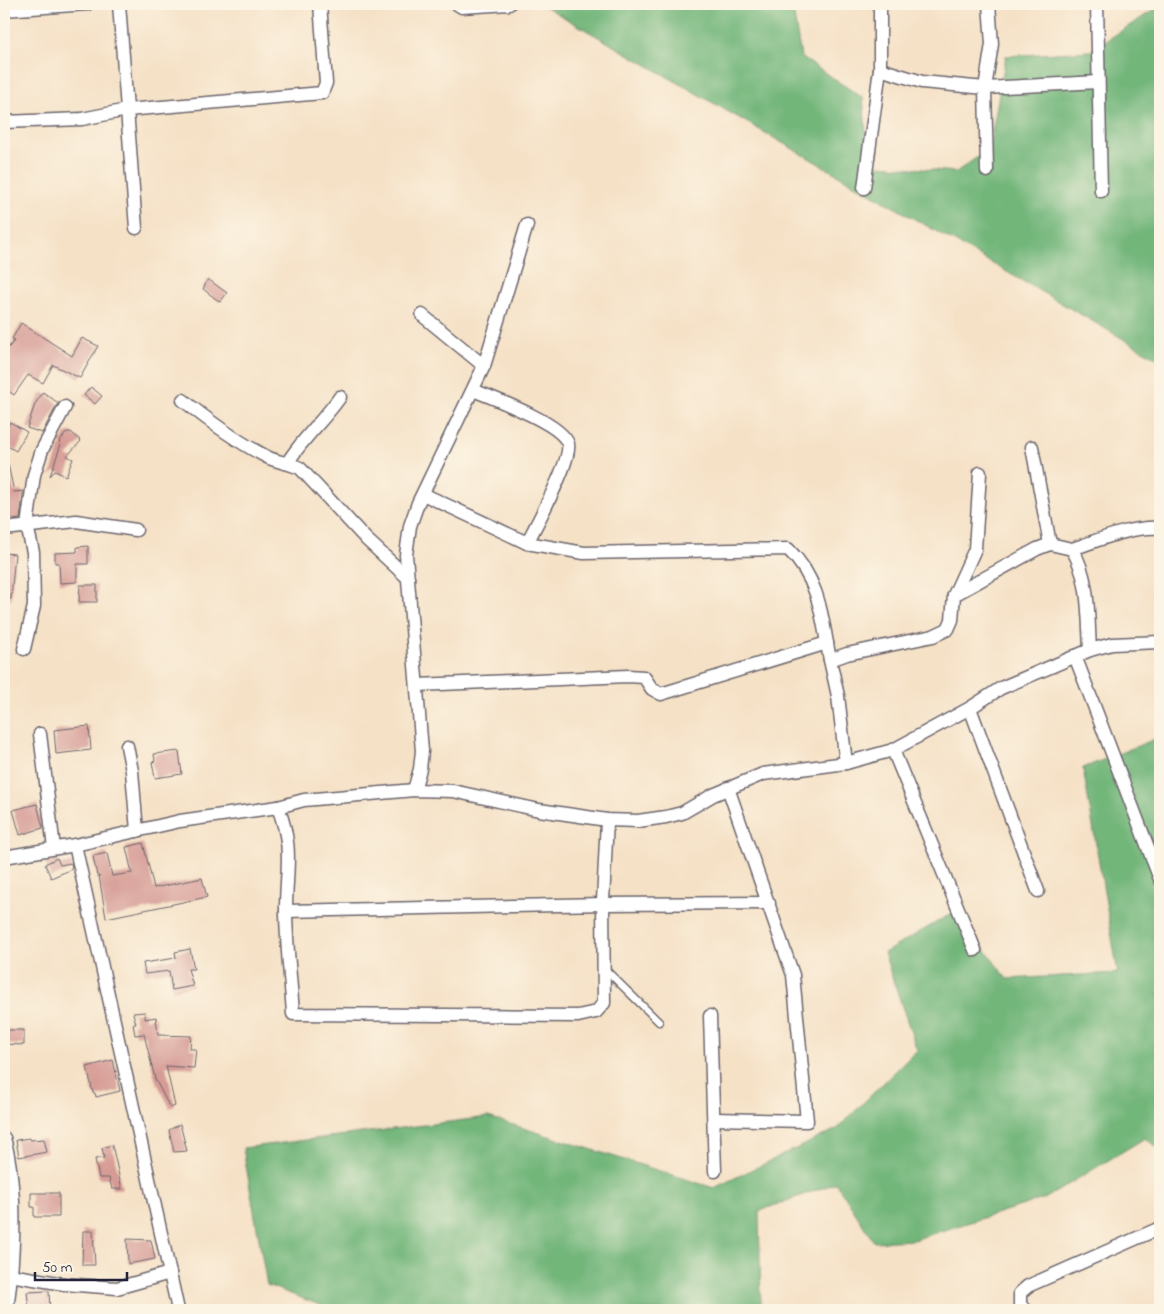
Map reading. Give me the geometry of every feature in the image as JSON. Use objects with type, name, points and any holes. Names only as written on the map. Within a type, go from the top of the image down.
[{"type":"street","points":[[4,10],[87,4]]},
{"type":"street","points":[[119,4],[136,228]]},
{"type":"street","points":[[4,122],[82,119],[127,110],[322,93],[326,83],[320,4]]},
{"type":"street","points":[[457,4],[462,8],[509,4]]},
{"type":"street","points":[[864,188],[880,69],[880,4]]},
{"type":"street","points":[[987,171],[985,88],[992,44],[989,4]]},
{"type":"street","points":[[1097,4],[1101,191]]},
{"type":"street","points":[[880,69],[922,82],[985,88],[1098,82]]},
{"type":"street","points":[[414,790],[420,769],[422,751],[408,578],[407,540],[410,526],[423,494],[484,366],[527,224]]},
{"type":"street","points":[[422,315],[484,366]]},
{"type":"street","points":[[473,390],[527,414],[561,433],[568,444],[568,453],[564,467],[527,543]]},
{"type":"street","points":[[288,462],[301,441],[318,426],[340,397]]},
{"type":"street","points":[[182,400],[225,434],[270,458],[288,462],[300,468],[366,539],[408,578]]},
{"type":"street","points":[[24,649],[34,606],[33,552],[27,526],[34,476],[42,450],[65,407]]},
{"type":"street","points":[[1032,447],[1050,544]]},
{"type":"street","points":[[830,660],[847,654],[943,633],[948,628],[952,620],[954,595],[975,549],[980,473]]},
{"type":"street","points":[[423,494],[527,543],[584,553],[788,549],[800,561],[810,576],[819,602],[838,696],[846,762]]},
{"type":"street","points":[[4,529],[76,521],[136,530]]},
{"type":"street","points":[[954,595],[1037,549],[1050,544],[1072,549],[1108,537],[1150,528],[1160,528]]},
{"type":"street","points":[[1072,549],[1080,562],[1087,604],[1090,650]]},
{"type":"street","points":[[4,857],[75,845],[180,821],[278,807],[304,800],[414,790],[453,791],[539,810],[607,820],[638,821],[666,817],[688,810],[728,788],[763,774],[846,762],[893,750],[970,708],[1001,688],[1090,650],[1112,644],[1160,642]]},
{"type":"street","points":[[418,685],[628,676],[644,677],[652,689],[661,694],[827,643]]},
{"type":"street","points":[[1075,656],[1160,879]]},
{"type":"street","points":[[970,708],[1038,891]]},
{"type":"street","points":[[40,734],[54,848]]},
{"type":"street","points":[[128,746],[137,831]]},
{"type":"street","points":[[893,750],[975,950]]},
{"type":"street","points":[[714,1119],[807,1121],[793,975],[728,788]]},
{"type":"street","points":[[278,807],[286,827],[290,849],[286,911],[293,1014],[578,1016],[596,1012],[604,1003],[604,904],[607,820]]},
{"type":"street","points":[[75,845],[178,1310]]},
{"type":"street","points":[[286,911],[604,904],[769,903]]},
{"type":"street","points":[[710,1016],[715,1171]]},
{"type":"street","points":[[4,1138],[9,1156],[12,1200],[7,1310]]},
{"type":"street","points":[[1026,1310],[1020,1305],[1020,1293],[1028,1286],[1160,1228]]},
{"type":"street","points":[[10,1274],[64,1284],[117,1288],[170,1273]]},
{"type":"lane","points":[[604,968],[659,1022]]},
{"type":"green space","points":[[541,4],[792,4],[801,57],[863,98],[869,164],[956,172],[989,149],[1006,56],[1090,51],[1160,6],[1160,360]]},
{"type":"green space","points":[[1160,737],[1160,1149],[1145,1138],[1046,1198],[913,1240],[874,1242],[836,1183],[759,1211],[761,1310],[333,1310],[267,1285],[243,1148],[488,1117],[714,1188],[837,1129],[917,1050],[884,953],[956,911],[1007,979],[1118,973],[1083,768]]},
{"type":"building","points":[[208,279],[227,293],[220,302],[203,289]]},
{"type":"building","points":[[21,323],[72,356],[82,338],[98,346],[80,378],[53,365],[43,383],[28,375],[14,395],[4,388],[4,353],[15,340],[12,339]]},
{"type":"building","points":[[91,387],[102,396],[95,404],[84,395]]},
{"type":"building","points":[[43,392],[58,403],[42,433],[27,428],[35,404]]},
{"type":"building","points":[[10,422],[27,432],[16,451],[4,444],[4,434]]},
{"type":"building","points":[[67,432],[71,432],[81,441],[67,456],[73,459],[66,476],[55,471],[50,476],[61,444],[59,442]]},
{"type":"building","points":[[8,464],[14,492],[23,491],[23,494],[20,519],[6,521],[4,465]]},
{"type":"building","points":[[88,546],[88,564],[77,564],[77,582],[60,583],[59,563],[55,563],[55,553],[77,552],[77,547]]},
{"type":"building","points":[[4,553],[15,554],[11,599],[4,598]]},
{"type":"building","points":[[80,585],[97,585],[97,602],[79,602]]},
{"type":"building","points":[[89,726],[91,750],[56,754],[54,730]]},
{"type":"building","points":[[179,751],[182,774],[155,778],[152,762],[155,761],[154,754]]},
{"type":"building","points":[[37,804],[43,828],[20,835],[13,810]]},
{"type":"building","points":[[143,843],[154,888],[202,878],[207,897],[106,918],[99,876],[97,876],[93,856],[107,853],[112,876],[132,873],[126,847]]},
{"type":"building","points":[[57,858],[60,865],[71,863],[72,869],[51,878],[45,864]]},
{"type":"building","points":[[190,949],[194,969],[188,969],[193,986],[172,990],[169,971],[145,974],[143,963],[176,958],[175,952]]},
{"type":"building","points":[[145,1012],[145,1019],[156,1017],[158,1035],[191,1036],[190,1049],[196,1049],[194,1068],[166,1066],[175,1106],[170,1108],[155,1079],[144,1034],[135,1035],[133,1024],[136,1024],[133,1013]]},
{"type":"building","points":[[4,1030],[24,1030],[24,1045],[4,1044]]},
{"type":"building","points":[[113,1060],[120,1091],[96,1097],[95,1093],[93,1093],[87,1067]]},
{"type":"building","points":[[180,1124],[187,1151],[174,1152],[169,1130]]},
{"type":"building","points":[[30,1138],[30,1140],[44,1139],[47,1152],[19,1157],[16,1140]]},
{"type":"building","points":[[112,1145],[122,1189],[112,1189],[109,1178],[99,1178],[95,1159],[104,1158],[102,1148]]},
{"type":"building","points":[[31,1193],[59,1193],[59,1217],[34,1217],[34,1207],[31,1207]]},
{"type":"building","points":[[83,1231],[93,1231],[95,1265],[82,1265]]},
{"type":"building","points":[[127,1239],[151,1240],[155,1259],[128,1264]]},
{"type":"building","points":[[49,1291],[50,1310],[29,1310],[27,1292]]}]
